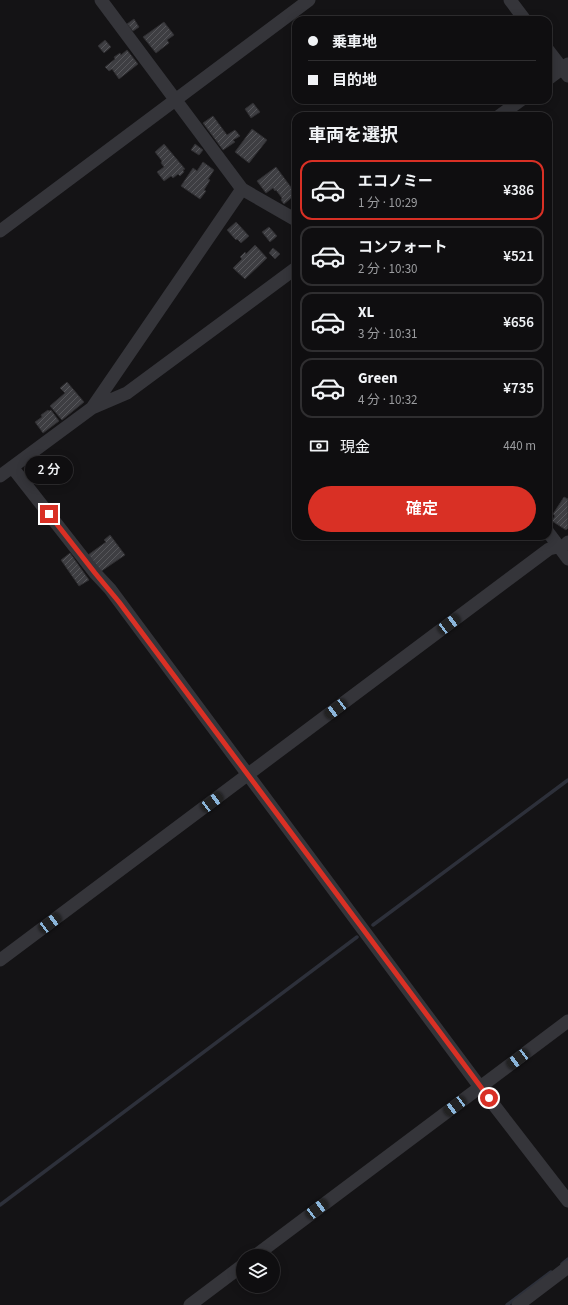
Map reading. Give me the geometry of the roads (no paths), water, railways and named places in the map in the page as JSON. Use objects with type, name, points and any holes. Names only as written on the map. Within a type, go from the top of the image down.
[{"type":"street","points":[[101,0],[242,189],[292,218]]},
{"type":"street","points":[[0,231],[309,0]]},
{"type":"street","points":[[510,0],[522,16]]},
{"type":"street","points":[[552,54],[566,70],[552,77]]},
{"type":"street","points":[[504,112],[516,104]]},
{"type":"street","points":[[92,408],[242,189]]},
{"type":"street","points":[[0,476],[92,408],[126,393],[292,271]]},
{"type":"street","points":[[12,467],[95,573],[110,589],[249,774],[480,1087],[568,1201]]},
{"type":"street","points":[[552,535],[563,544],[568,559]]},
{"type":"street","points":[[0,960],[549,549],[563,544]]},
{"type":"street","points":[[264,1249],[568,1021]]},
{"type":"street","points":[[518,1305],[568,1267]]},
{"type":"street","points":[[190,1305],[236,1270]]},
{"type":"waterway","points":[[373,925],[568,780]]},
{"type":"waterway","points":[[0,1205],[357,937]]},
{"type":"waterway","points":[[562,1264],[568,1259]]},
{"type":"waterway","points":[[507,1305],[551,1272]]}]
